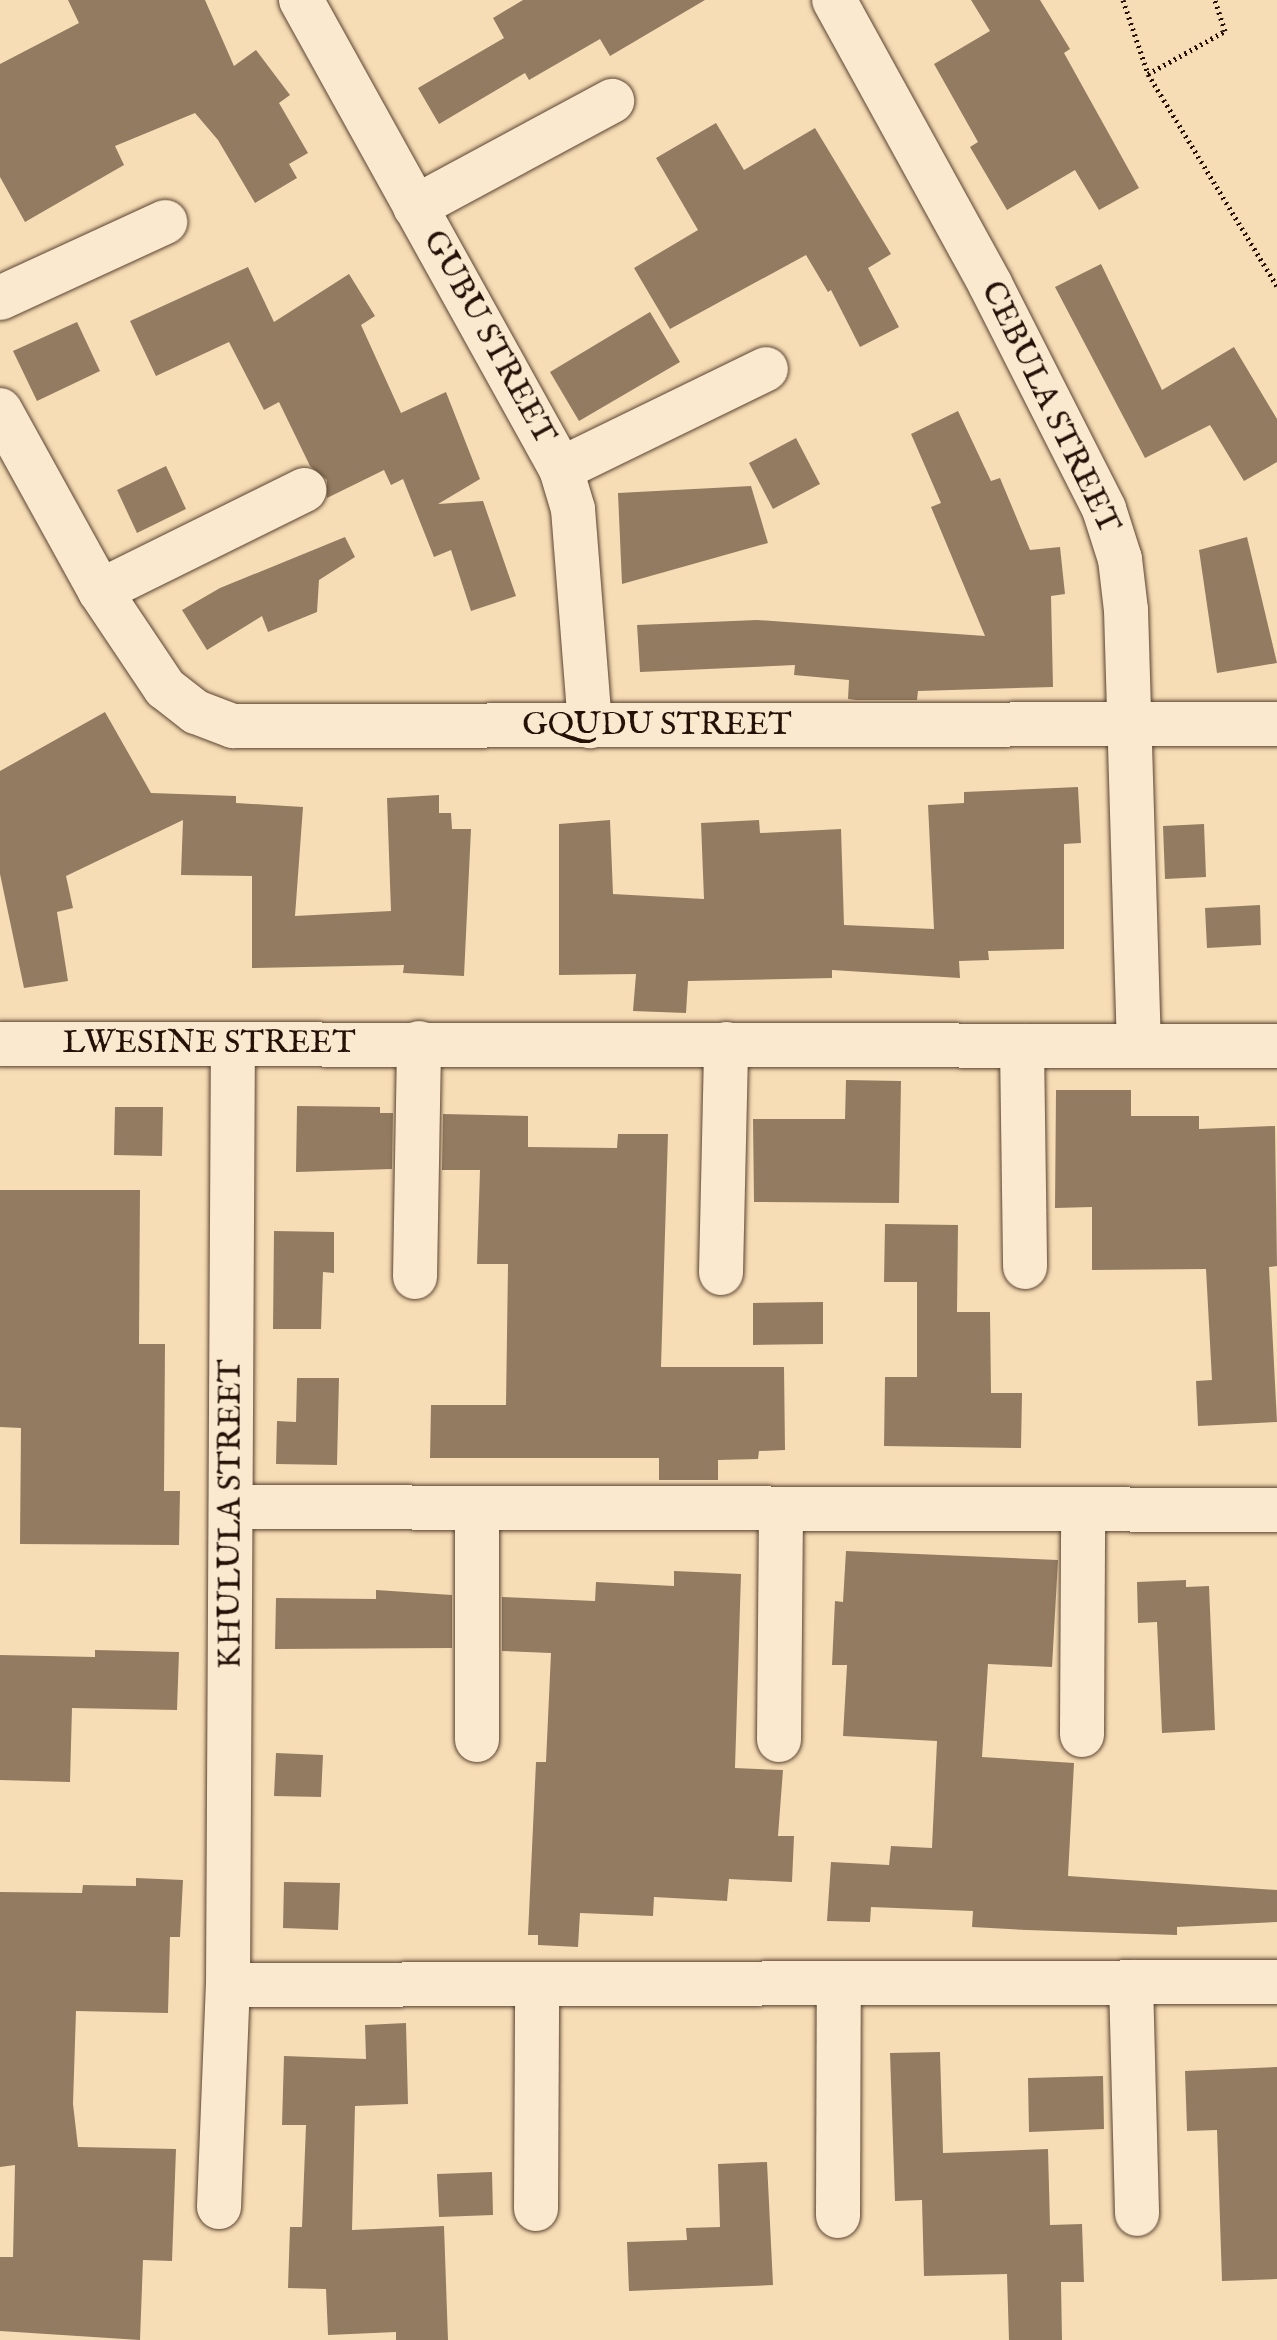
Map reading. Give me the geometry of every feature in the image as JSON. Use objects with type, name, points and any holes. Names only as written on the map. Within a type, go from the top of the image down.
[{"type":"street","name":"GUBU STREET","points":[[301,0],[561,469],[573,509],[590,726]]},
{"type":"street","name":"CEBULA STREET","points":[[834,0],[990,284],[1104,509],[1120,559],[1126,610],[1127,725],[1139,1046]]},
{"type":"street","name":"GUBU STREET","points":[[415,207],[612,101]]},
{"type":"street","points":[[0,298],[165,222]]},
{"type":"street","name":"GUBU STREET","points":[[561,469],[766,369]]},
{"type":"street","name":"GQUDU STREET","points":[[0,410],[100,591],[165,688],[196,712],[233,726],[1277,724]]},
{"type":"street","points":[[100,591],[304,490]]},
{"type":"street","points":[[415,1277],[419,1043]]},
{"type":"street","name":"LWESINE STREET","points":[[0,1044],[1277,1046]]},
{"type":"street","name":"KHULULA STREET","points":[[219,2207],[228,1985],[233,1044]]},
{"type":"street","points":[[721,1273],[726,1044]]},
{"type":"street","points":[[1022,1046],[1025,1267]]},
{"type":"street","points":[[232,1507],[1277,1510]]},
{"type":"street","points":[[477,1508],[477,1740]]},
{"type":"street","points":[[779,1740],[781,1509]]},
{"type":"street","points":[[1082,1735],[1083,1510]]},
{"type":"street","points":[[1131,1982],[1137,2214]]},
{"type":"street","points":[[228,1985],[1277,1982]]},
{"type":"street","points":[[838,2216],[839,1983]]},
{"type":"street","points":[[536,2209],[537,1985]]},
{"type":"path","points":[[1123,0],[1148,74],[1277,286]]},
{"type":"path","points":[[1148,74],[1225,31],[1215,0]]},
{"type":"building","points":[[68,0],[205,0],[234,66],[256,50],[290,95],[279,103],[308,153],[289,164],[297,178],[255,203],[218,140],[195,113],[115,146],[124,165],[25,222],[0,177],[0,64],[79,23]]},
{"type":"building","points":[[523,0],[705,0],[610,56],[600,39],[529,80],[525,73],[439,124],[418,88],[504,38],[493,18]]},
{"type":"building","points":[[971,0],[1040,0],[1070,49],[1064,53],[1139,188],[1099,210],[1075,170],[1007,210],[970,147],[978,142],[934,64],[990,31]]},
{"type":"building","points":[[716,123],[744,170],[815,128],[891,254],[868,268],[899,327],[860,347],[831,290],[828,292],[806,255],[670,329],[634,268],[698,230],[656,158]]},
{"type":"building","points":[[1101,264],[1162,390],[1234,347],[1277,419],[1277,462],[1244,481],[1210,425],[1145,458],[1055,287]]},
{"type":"building","points":[[248,267],[274,322],[349,274],[375,316],[361,325],[401,413],[446,392],[480,479],[438,504],[483,501],[516,596],[471,611],[451,550],[434,557],[403,479],[391,485],[384,470],[327,498],[327,480],[310,466],[279,402],[264,410],[229,342],[156,376],[130,321]]},
{"type":"building","points":[[650,312],[680,362],[579,421],[550,372]]},
{"type":"building","points":[[77,322],[100,371],[37,401],[13,351]]},
{"type":"building","points":[[958,411],[991,481],[1000,478],[1030,550],[1060,547],[1065,594],[1051,596],[1053,687],[918,691],[917,700],[856,700],[848,699],[849,680],[794,675],[795,665],[640,672],[637,625],[757,620],[985,636],[931,507],[941,503],[911,434]]},
{"type":"building","points":[[796,438],[820,484],[773,509],[749,463]]},
{"type":"building","points":[[166,466],[186,509],[137,533],[117,490]]},
{"type":"building","points":[[751,486],[768,543],[622,584],[618,493]]},
{"type":"building","points":[[345,537],[355,557],[319,580],[317,612],[268,632],[262,616],[207,650],[182,610],[220,588]]},
{"type":"building","points":[[1247,537],[1277,663],[1217,673],[1199,550]]},
{"type":"building","points":[[105,712],[151,793],[236,796],[236,803],[303,807],[295,916],[391,911],[387,798],[439,795],[439,813],[451,813],[452,829],[471,829],[464,976],[403,973],[404,965],[252,968],[252,876],[181,875],[183,820],[66,876],[73,908],[57,912],[68,981],[24,988],[0,874],[0,771]]},
{"type":"building","points":[[1078,787],[1081,843],[1064,844],[1064,949],[988,951],[989,960],[959,961],[960,978],[832,970],[832,978],[688,981],[686,1013],[633,1011],[636,974],[559,975],[559,824],[610,820],[613,894],[704,899],[701,823],[759,820],[760,833],[841,829],[844,925],[934,929],[928,805],[964,803],[964,792]]},
{"type":"building","points":[[1204,824],[1206,877],[1165,879],[1163,826]]},
{"type":"building","points":[[1260,905],[1261,945],[1207,948],[1205,908]]},
{"type":"building","points":[[846,1080],[901,1081],[899,1203],[754,1202],[753,1119],[845,1119]]},
{"type":"building","points":[[1056,1090],[1131,1090],[1131,1116],[1199,1116],[1199,1129],[1275,1126],[1277,1266],[1269,1267],[1277,1422],[1198,1426],[1196,1381],[1212,1380],[1206,1269],[1092,1270],[1092,1207],[1055,1208]]},
{"type":"building","points":[[297,1106],[380,1107],[380,1113],[393,1113],[392,1169],[296,1172]]},
{"type":"building","points":[[115,1107],[163,1107],[162,1156],[114,1155]]},
{"type":"building","points":[[443,1114],[528,1116],[528,1147],[617,1148],[618,1134],[668,1134],[661,1367],[784,1367],[785,1450],[759,1451],[758,1459],[718,1460],[718,1480],[659,1480],[659,1458],[430,1458],[431,1405],[506,1405],[508,1264],[477,1264],[480,1170],[442,1170]]},
{"type":"building","points":[[0,1190],[140,1190],[139,1344],[165,1344],[164,1491],[180,1491],[179,1545],[20,1544],[21,1428],[0,1427]]},
{"type":"building","points":[[885,1224],[958,1225],[957,1312],[990,1312],[991,1393],[1022,1393],[1021,1448],[884,1446],[885,1377],[917,1377],[917,1282],[884,1282]]},
{"type":"building","points":[[274,1231],[334,1232],[334,1273],[323,1272],[321,1329],[273,1329]]},
{"type":"building","points":[[823,1302],[823,1344],[753,1345],[753,1303]]},
{"type":"building","points":[[297,1378],[339,1378],[337,1465],[276,1464],[277,1421],[296,1422]]},
{"type":"building","points":[[846,1551],[1058,1560],[1052,1667],[988,1664],[982,1757],[1074,1763],[1068,1876],[1277,1890],[1277,1922],[1177,1927],[1177,1935],[1027,1930],[972,1927],[973,1911],[871,1907],[870,1922],[827,1921],[831,1862],[889,1865],[891,1846],[932,1848],[937,1741],[843,1736],[847,1665],[832,1665],[835,1601],[843,1602]]},
{"type":"building","points":[[674,1571],[741,1574],[735,1768],[783,1770],[778,1836],[794,1836],[792,1882],[729,1879],[727,1901],[654,1897],[653,1916],[580,1913],[578,1947],[538,1945],[538,1935],[528,1935],[536,1762],[546,1762],[551,1653],[502,1651],[502,1597],[595,1601],[596,1582],[674,1586]]},
{"type":"building","points":[[1186,1580],[1186,1587],[1209,1586],[1215,1730],[1162,1733],[1157,1622],[1138,1623],[1137,1582]]},
{"type":"building","points":[[376,1590],[452,1595],[452,1648],[275,1649],[276,1598],[376,1599]]},
{"type":"building","points":[[95,1650],[179,1652],[177,1710],[72,1708],[70,1782],[0,1780],[0,1655],[95,1657]]},
{"type":"building","points":[[276,1753],[323,1755],[321,1797],[274,1796]]},
{"type":"building","points":[[136,1878],[183,1880],[180,1937],[170,1937],[168,2013],[76,2011],[73,2104],[78,2147],[176,2149],[172,2261],[143,2260],[140,2340],[0,2331],[0,2257],[13,2257],[15,2165],[0,2167],[0,1892],[82,1893],[83,1885],[136,1886]]},
{"type":"building","points":[[284,1882],[340,1883],[338,1930],[283,1928]]},
{"type":"building","points":[[406,2023],[408,2104],[355,2106],[352,2230],[444,2226],[448,2340],[396,2340],[396,2332],[328,2335],[326,2289],[288,2288],[290,2227],[302,2227],[306,2125],[282,2125],[284,2056],[366,2059],[365,2025]]},
{"type":"building","points":[[940,2052],[943,2153],[1048,2149],[1050,2225],[1082,2224],[1084,2282],[1061,2282],[1062,2340],[1009,2340],[1007,2274],[924,2276],[922,2200],[895,2201],[890,2053]]},
{"type":"building","points":[[1277,2067],[1277,2279],[1222,2281],[1217,2130],[1187,2131],[1185,2071]]},
{"type":"building","points":[[1103,2076],[1104,2129],[1029,2132],[1028,2078]]},
{"type":"building","points":[[767,2162],[773,2285],[629,2291],[627,2242],[687,2240],[686,2228],[720,2227],[718,2164]]},
{"type":"building","points":[[492,2172],[493,2215],[439,2217],[437,2174]]}]
